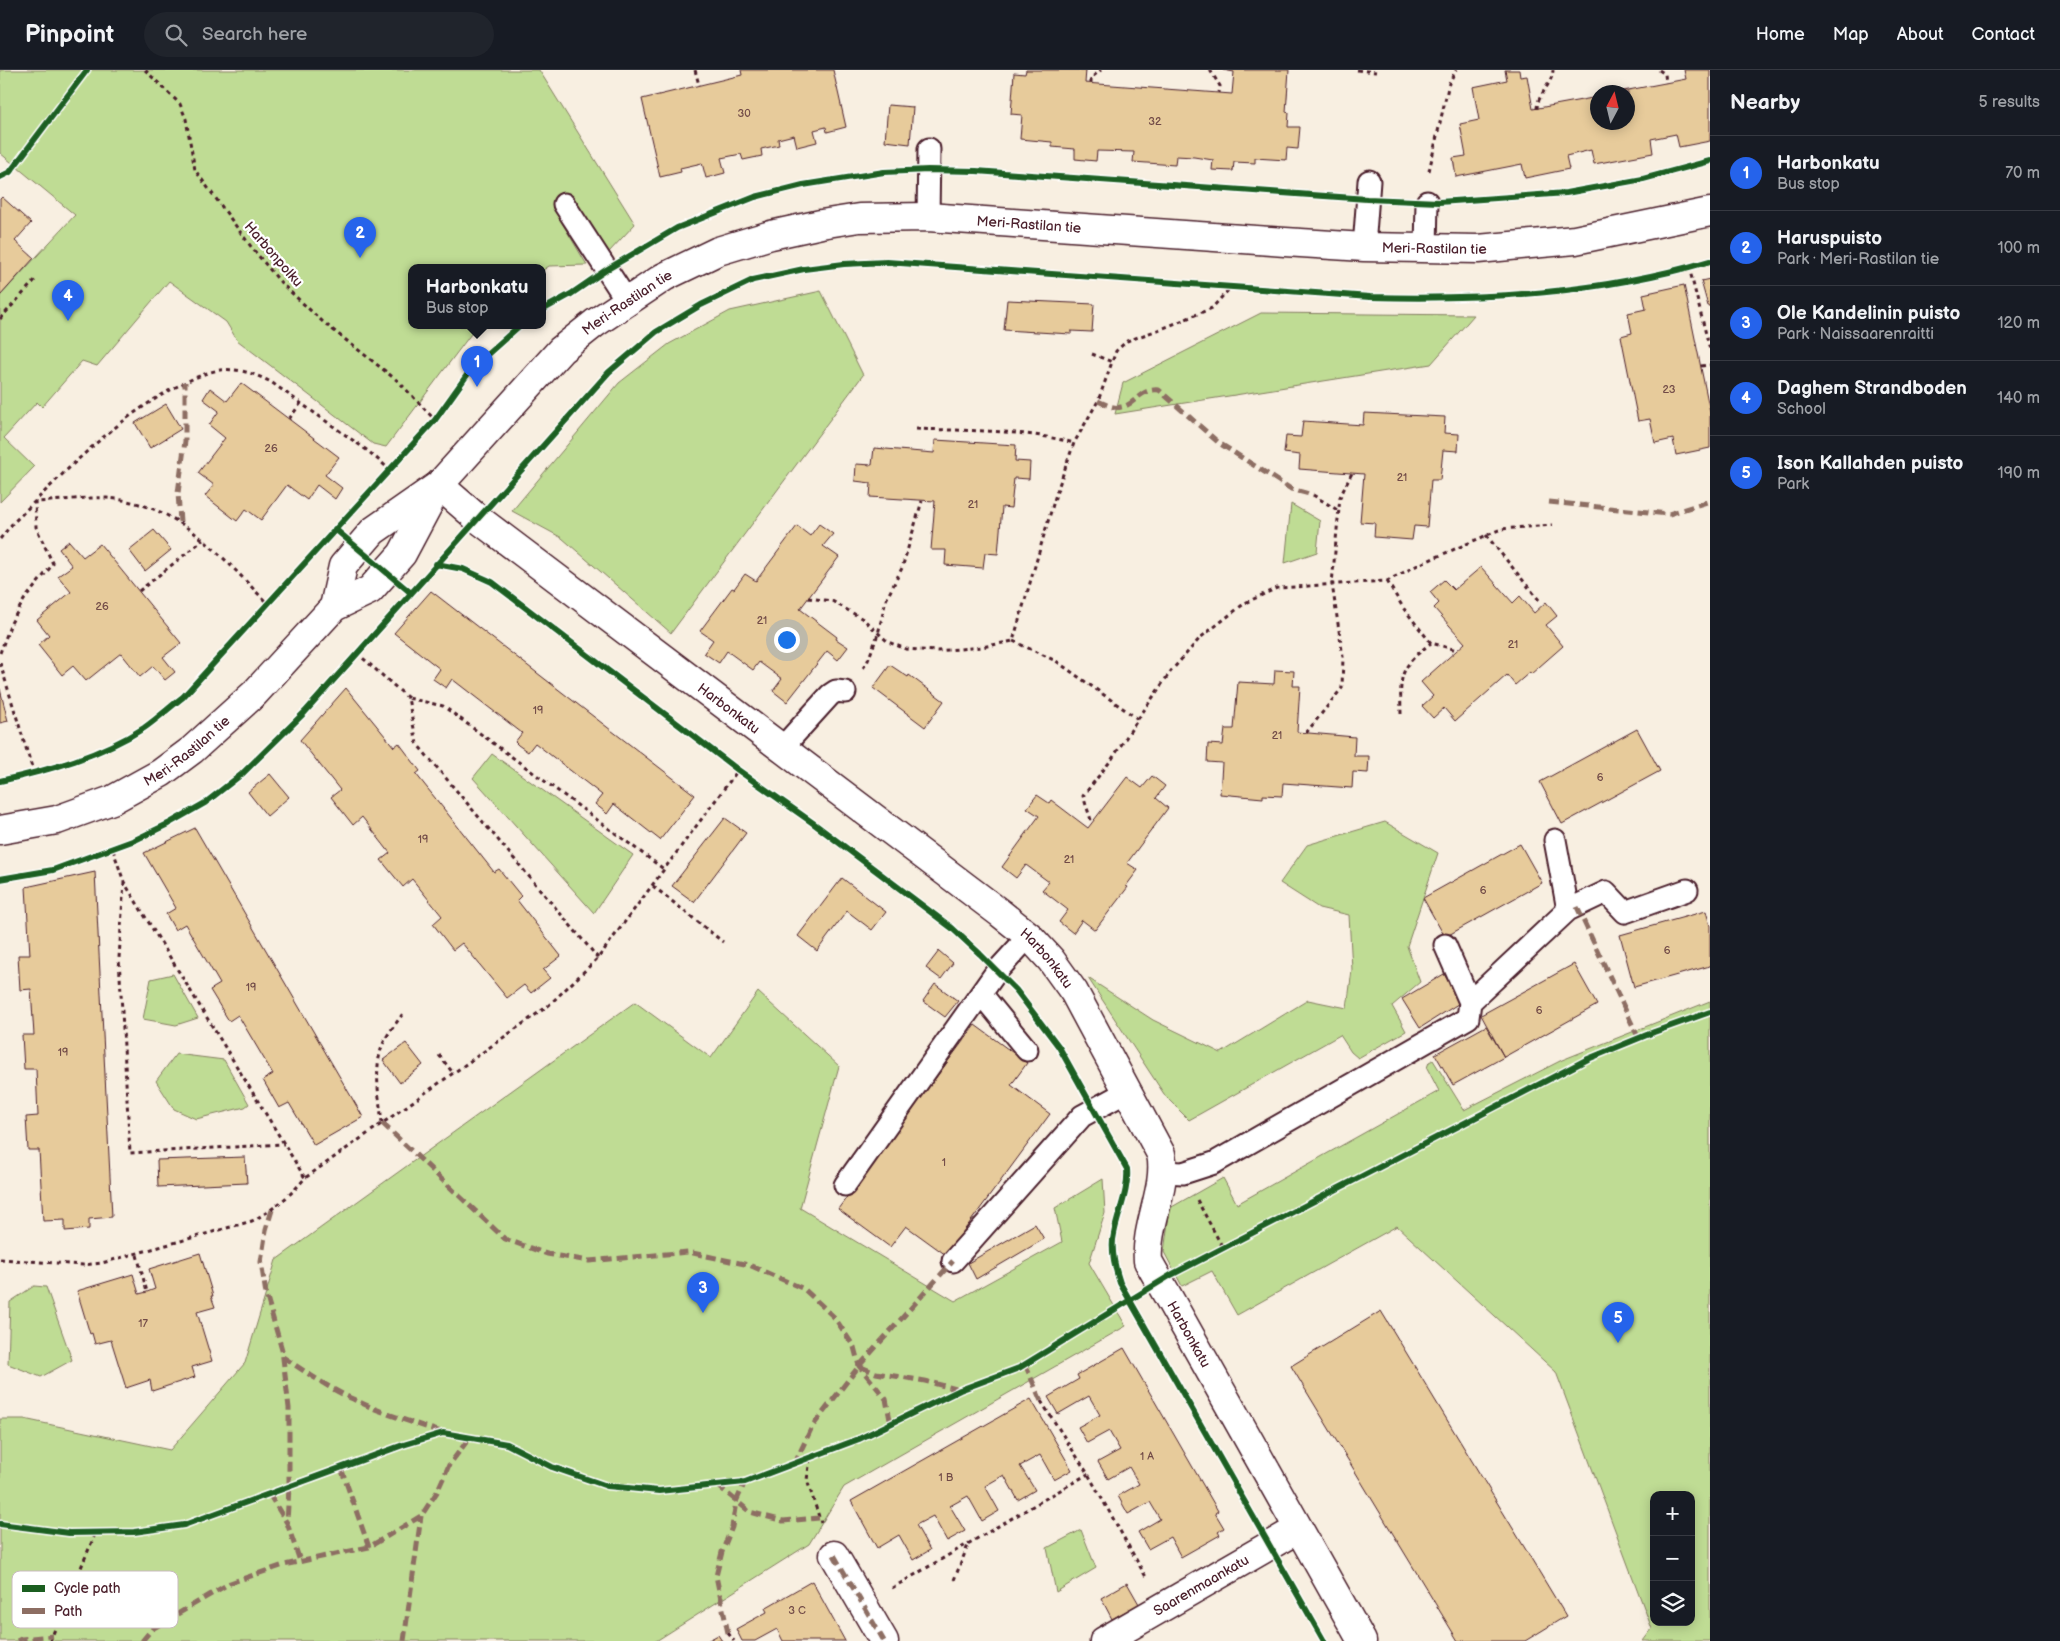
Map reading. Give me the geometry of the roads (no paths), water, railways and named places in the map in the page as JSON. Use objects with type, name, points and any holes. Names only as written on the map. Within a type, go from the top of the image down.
[{"type":"street","name":"Meri-Rastilan tie","points":[[334,607],[343,566],[373,531],[439,485],[561,350],[594,323],[664,277],[718,252],[771,235],[859,218],[928,217],[1364,247],[1478,249],[1575,240],[1710,212]]},
{"type":"street","name":"Meri-Rastilan tie","points":[[0,830],[57,820],[112,800],[161,773],[192,750],[254,694],[334,607],[370,590],[402,554],[439,485]]},
{"type":"street","name":"Harbonkatu","points":[[439,485],[476,518],[1029,936],[1051,960],[1074,992],[1160,1154],[1173,1172],[1149,1235],[1148,1261],[1362,1641]]},
{"type":"street","name":"Saarenmaankatu","points":[[1104,1641],[1298,1528]]},
{"type":"street","points":[[834,1555],[884,1641]]},
{"type":"lane","points":[[928,217],[929,149]]},
{"type":"lane","points":[[1364,247],[1369,181]]},
{"type":"lane","points":[[1426,248],[1427,202]]},
{"type":"lane","points":[[564,204],[627,301]]},
{"type":"lane","points":[[782,748],[830,695],[836,691],[845,692]]},
{"type":"lane","points":[[1555,840],[1568,910]]},
{"type":"lane","points":[[1470,1002],[1568,910],[1606,892],[1626,912],[1687,890]]},
{"type":"lane","points":[[845,1184],[998,972],[1029,936]]},
{"type":"lane","points":[[1173,1172],[1214,1163],[1468,1018],[1470,1002],[1444,945]]},
{"type":"lane","points":[[982,995],[1027,1050]]},
{"type":"lane","points":[[953,1261],[1082,1116],[1128,1091]]},
{"type":"place","name":"Haruspuisto","points":[[360,258]]},
{"type":"place","name":"Daghem Strandboden","points":[[68,321]]},
{"type":"place","name":"Harbonkatu","points":[[477,387]]},
{"type":"place","name":"Ole Kandelinin puisto","points":[[703,1313]]},
{"type":"place","name":"Ison Kallahden puisto","points":[[1618,1343]]}]
